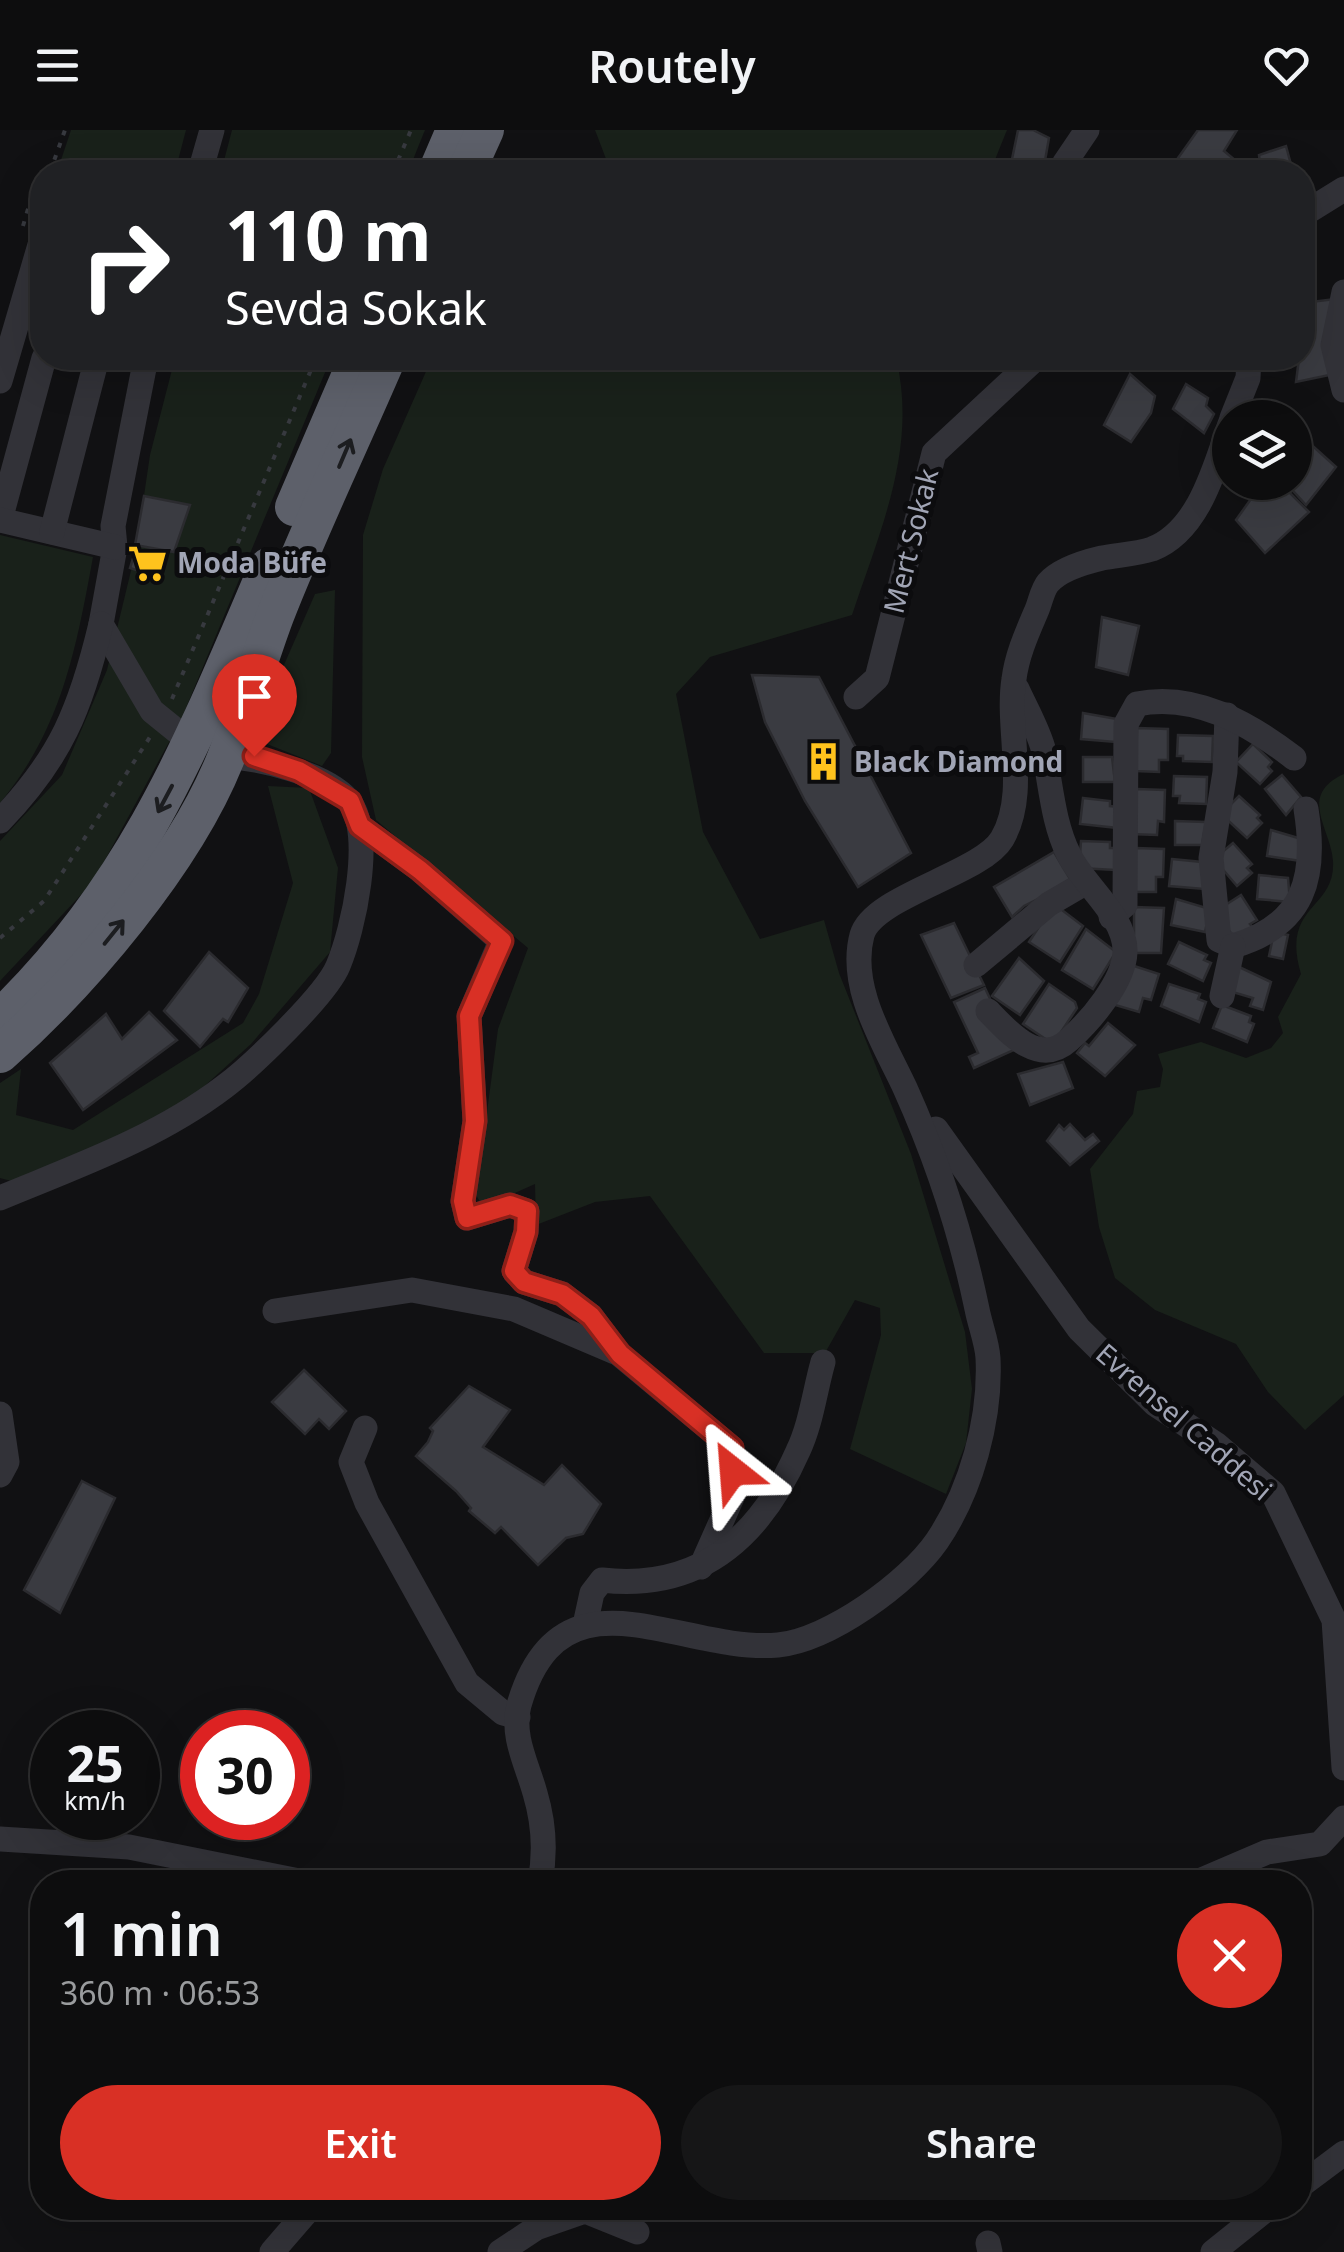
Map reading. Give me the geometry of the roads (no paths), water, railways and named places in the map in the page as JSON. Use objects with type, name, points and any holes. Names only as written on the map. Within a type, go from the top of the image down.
[{"type":"highway","points":[[442,160],[455,130]]},
{"type":"highway","points":[[471,160],[485,130]]},
{"type":"highway","points":[[0,1054],[44,1015],[122,924],[180,843],[210,751],[353,370]]},
{"type":"highway","points":[[0,1018],[49,971],[210,751],[276,615],[382,370]]},
{"type":"street","points":[[203,160],[212,130]]},
{"type":"street","points":[[1067,160],[1088,130]]},
{"type":"street","points":[[1315,207],[1344,188]]},
{"type":"street","points":[[0,381],[30,279]]},
{"type":"street","points":[[1344,292],[1334,345],[1344,390]]},
{"type":"street","points":[[41,370],[0,520],[115,546]]},
{"type":"street","points":[[52,532],[93,370]]},
{"type":"street","points":[[0,821],[55,758],[90,672],[102,624],[115,546],[113,526],[144,370]]},
{"type":"street","name":"Mert Sokak","points":[[856,698],[877,678],[934,453],[1023,370]]},
{"type":"street","points":[[1239,400],[1249,370]]},
{"type":"street","points":[[541,1870],[545,1840],[516,1734],[518,1717],[538,1663],[556,1640],[585,1625],[612,1620],[750,1646],[784,1644],[854,1614],[910,1571],[936,1542],[972,1464],[985,1416],[988,1354],[970,1266],[936,1156],[864,992],[862,934],[872,920],[934,881],[971,864],[1002,840],[1016,790],[1013,680],[1025,635],[1048,584],[1080,563],[1150,550],[1172,538],[1193,515],[1212,468]]},
{"type":"street","points":[[0,1198],[139,1141],[225,1087],[287,1028],[338,968],[357,892],[363,833],[350,801],[299,771],[254,756],[210,751],[162,719],[152,711],[102,624]]},
{"type":"street","points":[[988,1011],[1028,1046],[1048,1052],[1060,1048],[1096,1010],[1125,956],[1122,929],[1086,883],[1065,844],[1043,748],[1013,680]]},
{"type":"street","points":[[1111,916],[1125,905],[1129,712],[1136,704],[1149,701],[1227,714],[1257,730],[1294,758]]},
{"type":"street","points":[[1227,714],[1225,772],[1211,858],[1215,928],[1219,940],[1233,946]]},
{"type":"street","points":[[1233,946],[1280,922],[1299,904],[1309,859],[1306,809]]},
{"type":"street","points":[[360,826],[420,870],[502,941],[469,1016],[475,1121],[463,1201],[467,1218],[510,1205],[527,1211],[526,1232],[514,1271],[524,1282],[562,1294],[576,1305],[620,1354],[732,1448],[734,1493],[701,1567]]},
{"type":"street","points":[[976,965],[1048,904],[1086,883]]},
{"type":"street","points":[[1222,996],[1233,946]]},
{"type":"street","name":"Evrensel Caddesi","points":[[895,1066],[1079,1329],[1154,1404],[1217,1446],[1272,1493],[1334,1620],[1344,1768]]},
{"type":"street","points":[[274,1312],[412,1290],[514,1309],[620,1354]]},
{"type":"street","points":[[585,1625],[592,1593],[602,1580],[662,1580],[701,1567],[733,1548],[743,1537],[799,1450],[823,1362]]},
{"type":"street","points":[[0,1414],[6,1462],[0,1475]]},
{"type":"street","points":[[365,1428],[351,1462],[367,1503],[467,1683],[503,1713],[518,1717]]},
{"type":"street","points":[[1226,1870],[1267,1852],[1320,1844],[1344,1818]]},
{"type":"street","points":[[0,1839],[129,1847],[244,1870]]},
{"type":"street","points":[[1312,2177],[1344,2153]]},
{"type":"street","points":[[272,2252],[300,2220]]},
{"type":"street","points":[[500,2252],[536,2228],[559,2220]]},
{"type":"street","points":[[607,2220],[637,2232]]},
{"type":"street","points":[[1213,2252],[1253,2220]]},
{"type":"place","name":"Moda Büfe","points":[[147,563]]},
{"type":"place","name":"Black Diamond","points":[[824,762]]}]
